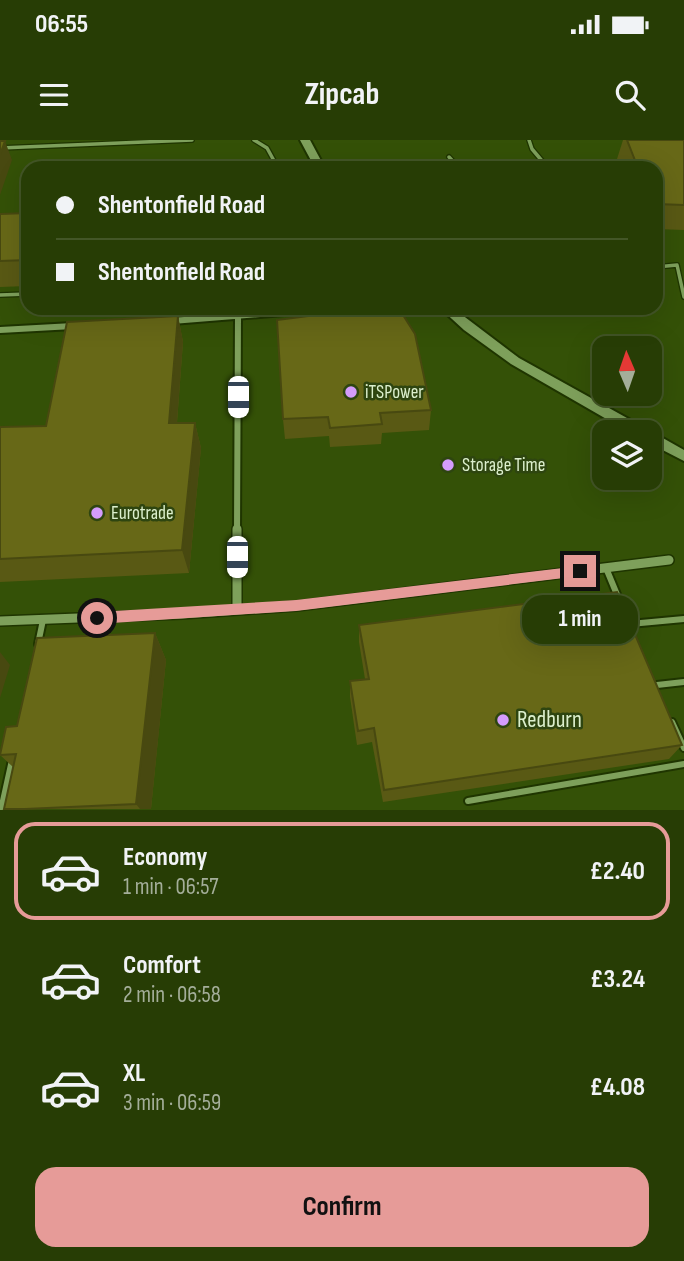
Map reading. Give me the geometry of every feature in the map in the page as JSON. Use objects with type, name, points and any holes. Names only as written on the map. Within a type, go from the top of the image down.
[{"type":"main road","points":[[304,140],[316,161]]},
{"type":"main road","points":[[454,315],[493,348],[533,374],[618,420]]},
{"type":"main road","points":[[662,444],[684,456]]},
{"type":"street","points":[[170,321],[258,315]]},
{"type":"street","points":[[237,610],[238,317]]},
{"type":"street","points":[[0,330],[88,325]]},
{"type":"street","points":[[0,621],[296,606],[670,560]]},
{"type":"lane","points":[[1,149],[192,140]]},
{"type":"lane","points":[[254,140],[267,148],[274,161]]},
{"type":"lane","points":[[529,140],[532,149],[542,161]]},
{"type":"lane","points":[[449,157],[453,161]]},
{"type":"lane","points":[[677,265],[684,297]]},
{"type":"lane","points":[[663,266],[684,265]]},
{"type":"lane","points":[[0,295],[21,294]]},
{"type":"lane","points":[[606,568],[620,602]]},
{"type":"lane","points":[[625,613],[635,636]]},
{"type":"lane","points":[[630,624],[684,619]]},
{"type":"lane","points":[[37,647],[43,620]]},
{"type":"lane","points":[[651,673],[662,698]]},
{"type":"lane","points":[[657,685],[684,682]]},
{"type":"lane","points":[[668,710],[684,748]]},
{"type":"lane","points":[[1,810],[13,755]]},
{"type":"lane","points":[[468,801],[684,764]]},
{"type":"building","points":[[627,140],[684,140],[684,205],[663,204],[663,161],[635,161]]},
{"type":"building","points":[[0,141],[5,141],[0,155]]},
{"type":"building","points":[[21,213],[21,260],[0,261],[0,214]]},
{"type":"building","name":"iTSPower","points":[[316,315],[403,315],[415,334],[431,410],[380,413],[382,424],[330,428],[328,417],[283,419],[277,320]]},
{"type":"building","points":[[178,316],[169,423],[195,423],[182,550],[0,559],[0,427],[46,426],[67,322]]},
{"type":"building","name":"Redburn","points":[[617,592],[682,745],[384,790],[374,728],[358,731],[350,681],[369,679],[359,625]]},
{"type":"building","points":[[155,633],[136,804],[4,809],[16,754],[0,755],[6,727],[17,726],[37,638]]},
{"type":"place","name":"iTSPower","points":[[351,392]]},
{"type":"place","name":"Storage Time","points":[[448,465]]},
{"type":"place","name":"Eurotrade","points":[[97,513]]},
{"type":"place","name":"Redburn","points":[[503,720]]},
{"type":"route","points":[[97,618],[296,606],[580,571]]}]
